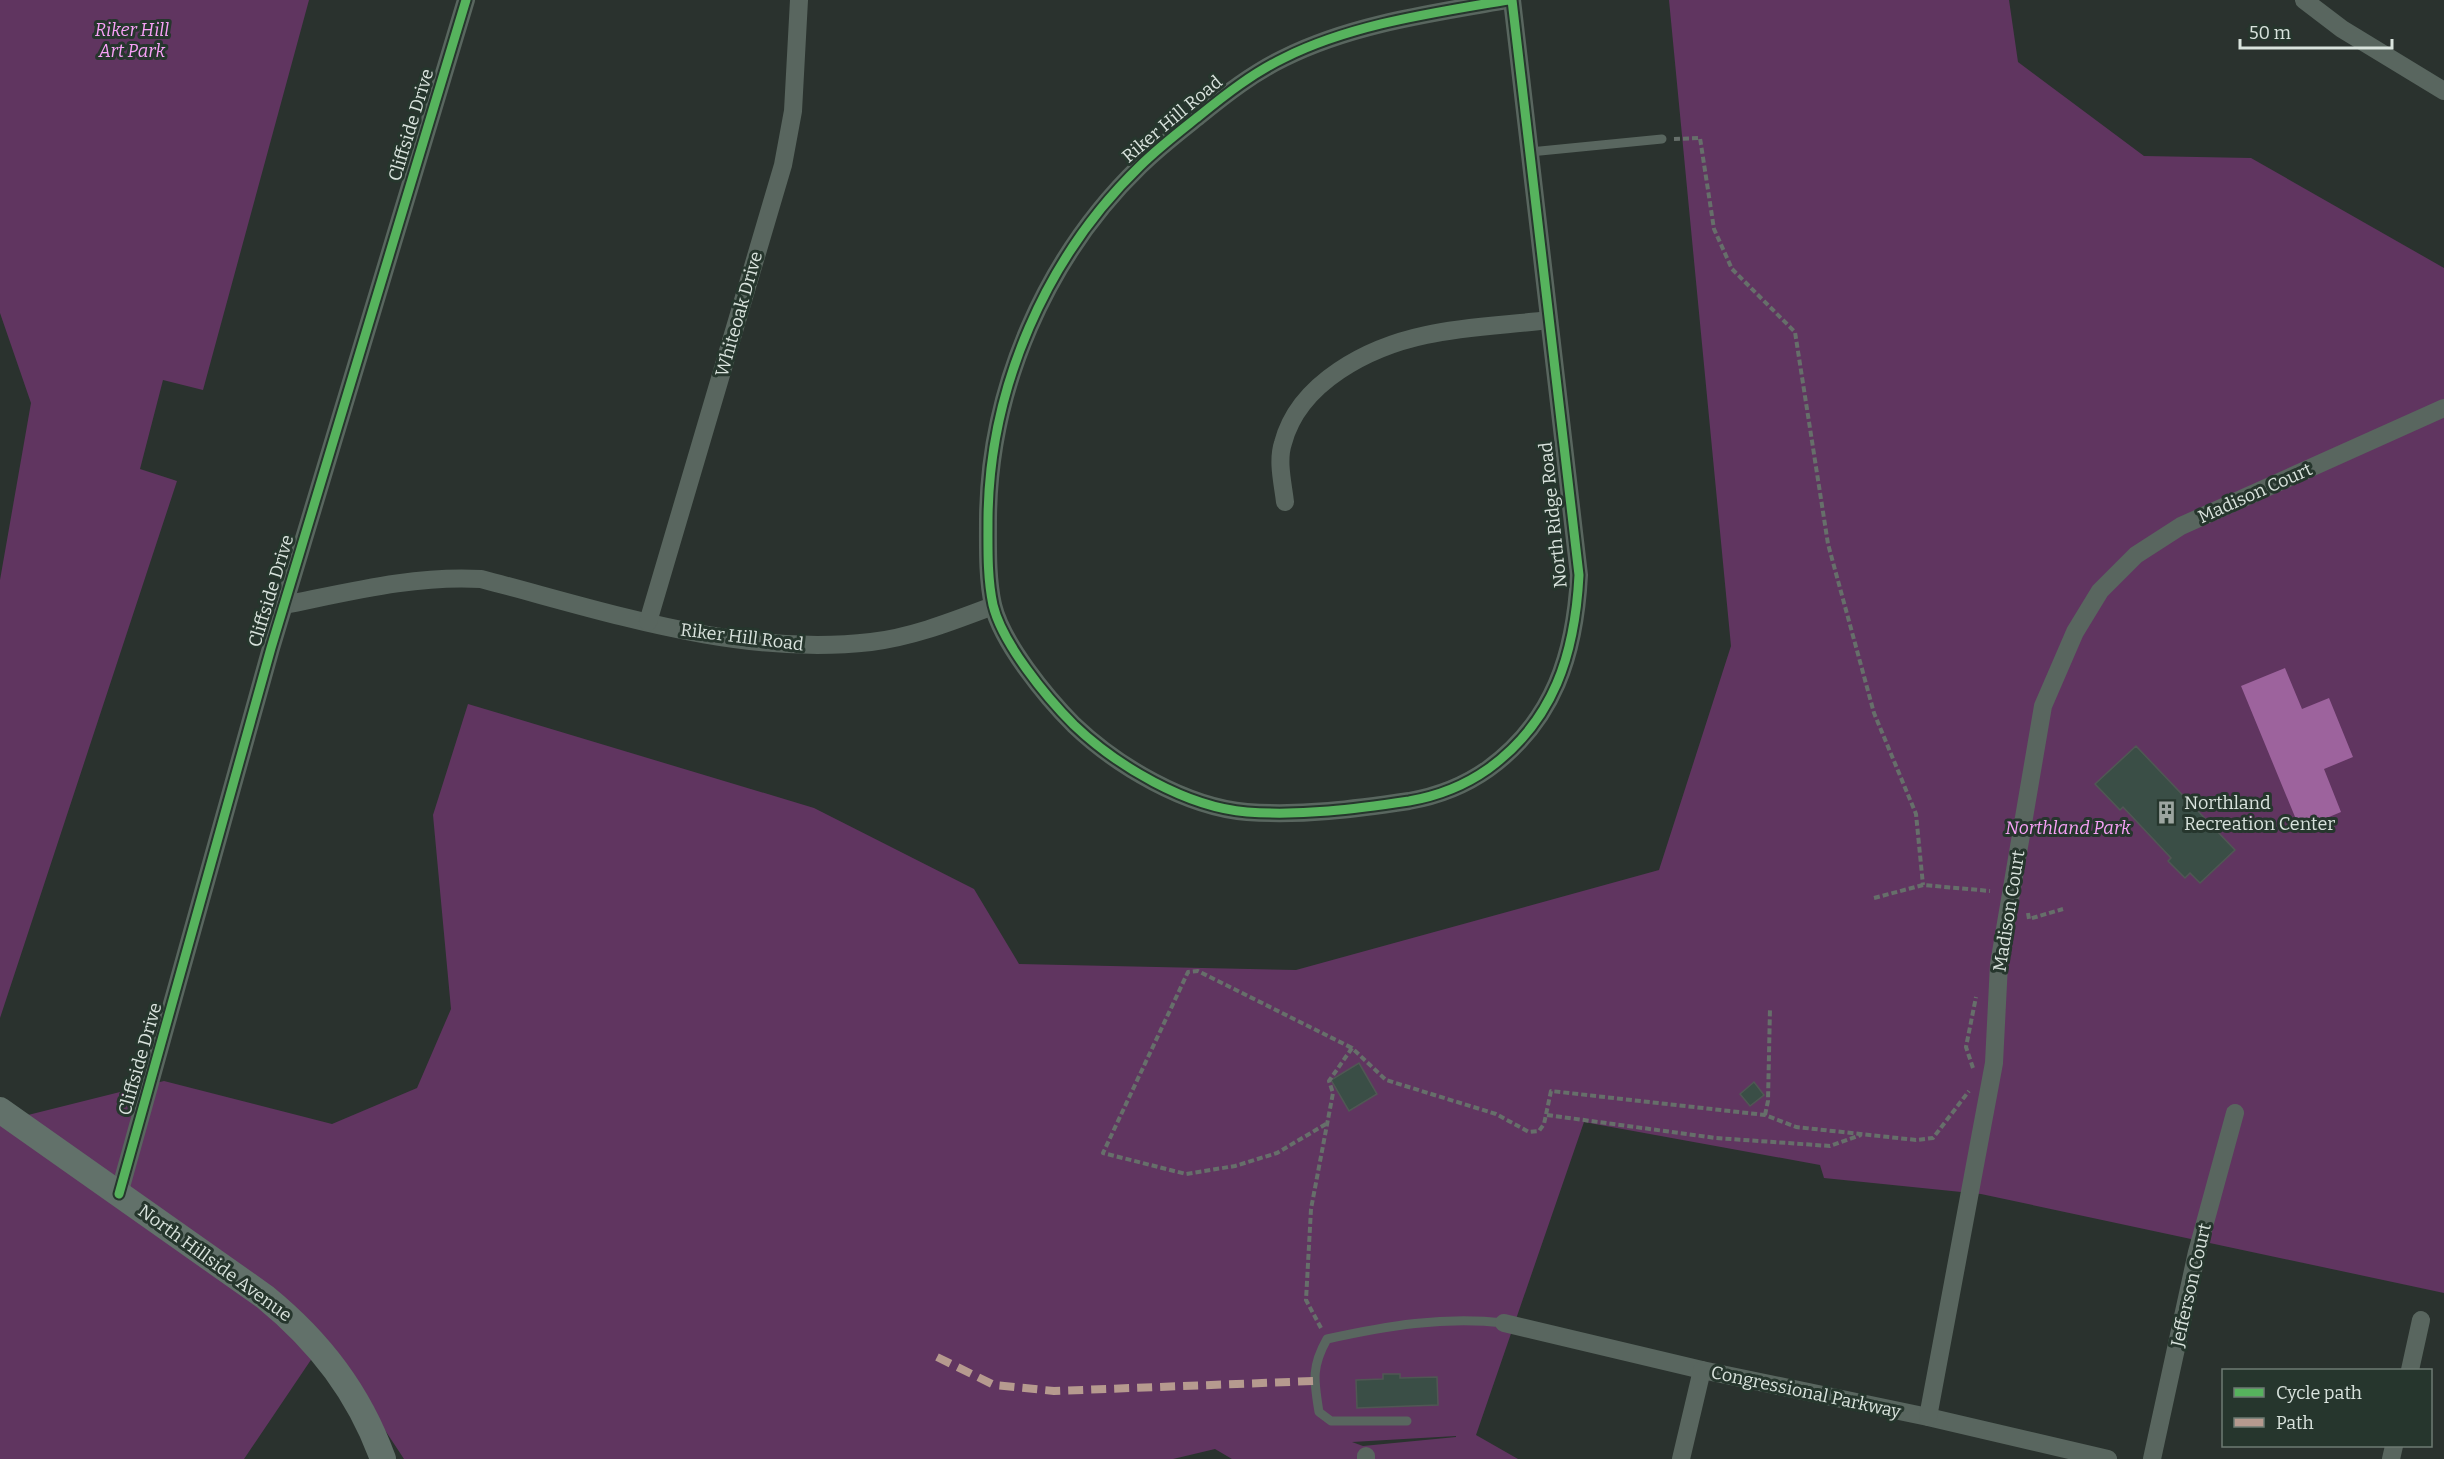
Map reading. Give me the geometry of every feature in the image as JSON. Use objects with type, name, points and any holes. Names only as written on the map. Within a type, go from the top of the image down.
[{"type":"street","name":"Cliffside Drive","points":[[119,1194],[284,605],[466,0]]},
{"type":"street","name":"Whiteoak Drive","points":[[648,622],[783,165],[793,111],[799,0]]},
{"type":"street","name":"Riker Hill Road","points":[[284,605],[369,588],[454,577],[481,579],[704,634],[762,643],[814,646],[873,642],[933,628],[993,606],[988,553],[988,500],[994,447],[1005,395],[1022,345],[1043,296],[1070,250],[1102,207],[1137,168],[1164,143],[1238,85],[1285,57],[1376,26],[1508,0]]},
{"type":"street","name":"North Ridge Road","points":[[993,606],[1016,653],[1036,682],[1058,710],[1083,734],[1111,756],[1141,775],[1172,791],[1205,803],[1244,812],[1334,812],[1429,798],[1468,783],[1504,757],[1521,741],[1544,712],[1566,663],[1577,614],[1579,575],[1512,0]]},
{"type":"street","points":[[2304,0],[2342,29],[2444,91]]},
{"type":"street","points":[[1285,502],[1281,470],[1282,444],[1305,399],[1324,382],[1355,362],[1389,346],[1426,335],[1549,321]]},
{"type":"street","name":"Madison Court","points":[[1928,1417],[1994,1063],[1999,964],[2043,706],[2075,632],[2100,591],[2136,555],[2181,526],[2444,408]]},
{"type":"street","name":"North Hillside Avenue","points":[[0,1110],[266,1297],[293,1319],[317,1344],[358,1401],[383,1459]]},
{"type":"street","name":"Jefferson Court","points":[[2152,1459],[2197,1252],[2235,1113]]},
{"type":"street","points":[[2410,1369],[2421,1320]]},
{"type":"street","name":"Congressional Parkway","points":[[1504,1323],[1702,1370],[1928,1417],[2108,1459]]},
{"type":"street","points":[[1681,1459],[1702,1370]]},
{"type":"lane","points":[[1530,152],[1662,139]]},
{"type":"lane","points":[[1407,1421],[1330,1421],[1318,1412],[1314,1381],[1317,1357],[1327,1339],[1366,1330],[1439,1320],[1473,1319],[1504,1323]]},
{"type":"path","points":[[1662,139],[1700,138],[1714,229],[1732,269],[1795,332],[1828,544],[1874,713],[1916,814],[1923,885]]},
{"type":"path","points":[[1874,898],[1923,885],[1990,891],[2028,898],[2029,919],[2063,909]]},
{"type":"path","points":[[1989,902],[1990,891]]},
{"type":"path","points":[[1326,1123],[1276,1153],[1236,1166],[1186,1174],[1103,1153],[1188,972],[1198,970],[1352,1048],[1386,1080],[1496,1114],[1529,1131],[1539,1131],[1544,1124],[1551,1091],[1765,1115],[1796,1128],[1916,1140],[1933,1138],[1975,1082]]},
{"type":"path","points":[[1974,1073],[1966,1047],[1977,991]]},
{"type":"path","points":[[1765,1115],[1768,1101],[1770,1008]]},
{"type":"path","points":[[1327,1339],[1306,1300],[1311,1209],[1333,1093],[1329,1081],[1352,1048]]},
{"type":"path","points":[[1547,1115],[1716,1138],[1830,1146],[1862,1135]]},
{"type":"green space","name":"Riker Hill Art Park","points":[[0,0],[309,0],[203,390],[163,380],[140,469],[177,481],[0,1018],[0,580],[31,403],[0,313]]},
{"type":"green space","name":"Northland Park","points":[[1669,0],[2009,0],[2018,62],[2144,156],[2251,158],[2444,268],[2444,1293],[1981,1194],[1824,1178],[1820,1165],[1584,1122],[1476,1435],[1518,1459],[1232,1459],[1215,1449],[1173,1459],[404,1459],[325,1339],[244,1459],[0,1459],[0,1112],[12,1119],[164,1081],[332,1124],[417,1088],[451,1009],[433,815],[468,704],[814,808],[974,889],[1019,964],[1296,970],[1659,870],[1731,646]],"holes":[[[1456,1436],[1456,1437],[1363,1446],[1352,1442]]]},
{"type":"shaded area","points":[[2285,668],[2302,709],[2329,698],[2353,757],[2324,769],[2341,812],[2300,829],[2241,686]]},
{"type":"building","name":"Northland Recreation Center","points":[[2136,746],[2235,850],[2200,883],[2190,873],[2185,878],[2168,861],[2171,858],[2123,807],[2120,810],[2095,784]]},
{"type":"building","points":[[1359,1063],[1377,1094],[1349,1111],[1331,1080]]},
{"type":"building","points":[[1754,1082],[1764,1095],[1750,1106],[1740,1094]]},
{"type":"building","points":[[1383,1374],[1400,1374],[1400,1378],[1437,1377],[1438,1405],[1357,1408],[1356,1380],[1383,1379]]},
{"type":"marked path","points":[[937,1357],[994,1385],[1054,1391],[1314,1381]]},
{"type":"cycle path","points":[[119,1194],[271,648],[466,0]]},
{"type":"cycle path","points":[[1508,0],[1393,21],[1337,36],[1284,58],[1240,84],[1154,153],[1107,202],[1077,241],[1051,283],[1029,328],[1012,374],[999,421],[991,470],[988,551],[993,605],[1006,636],[1026,669],[1074,725],[1132,769],[1177,793],[1224,809],[1268,813],[1349,809],[1430,796],[1450,790],[1470,780],[1511,750],[1530,730],[1557,684],[1572,632],[1579,575],[1512,0]]},
{"type":"place","name":"Northland Recreation Center","points":[[2166,813]]}]
